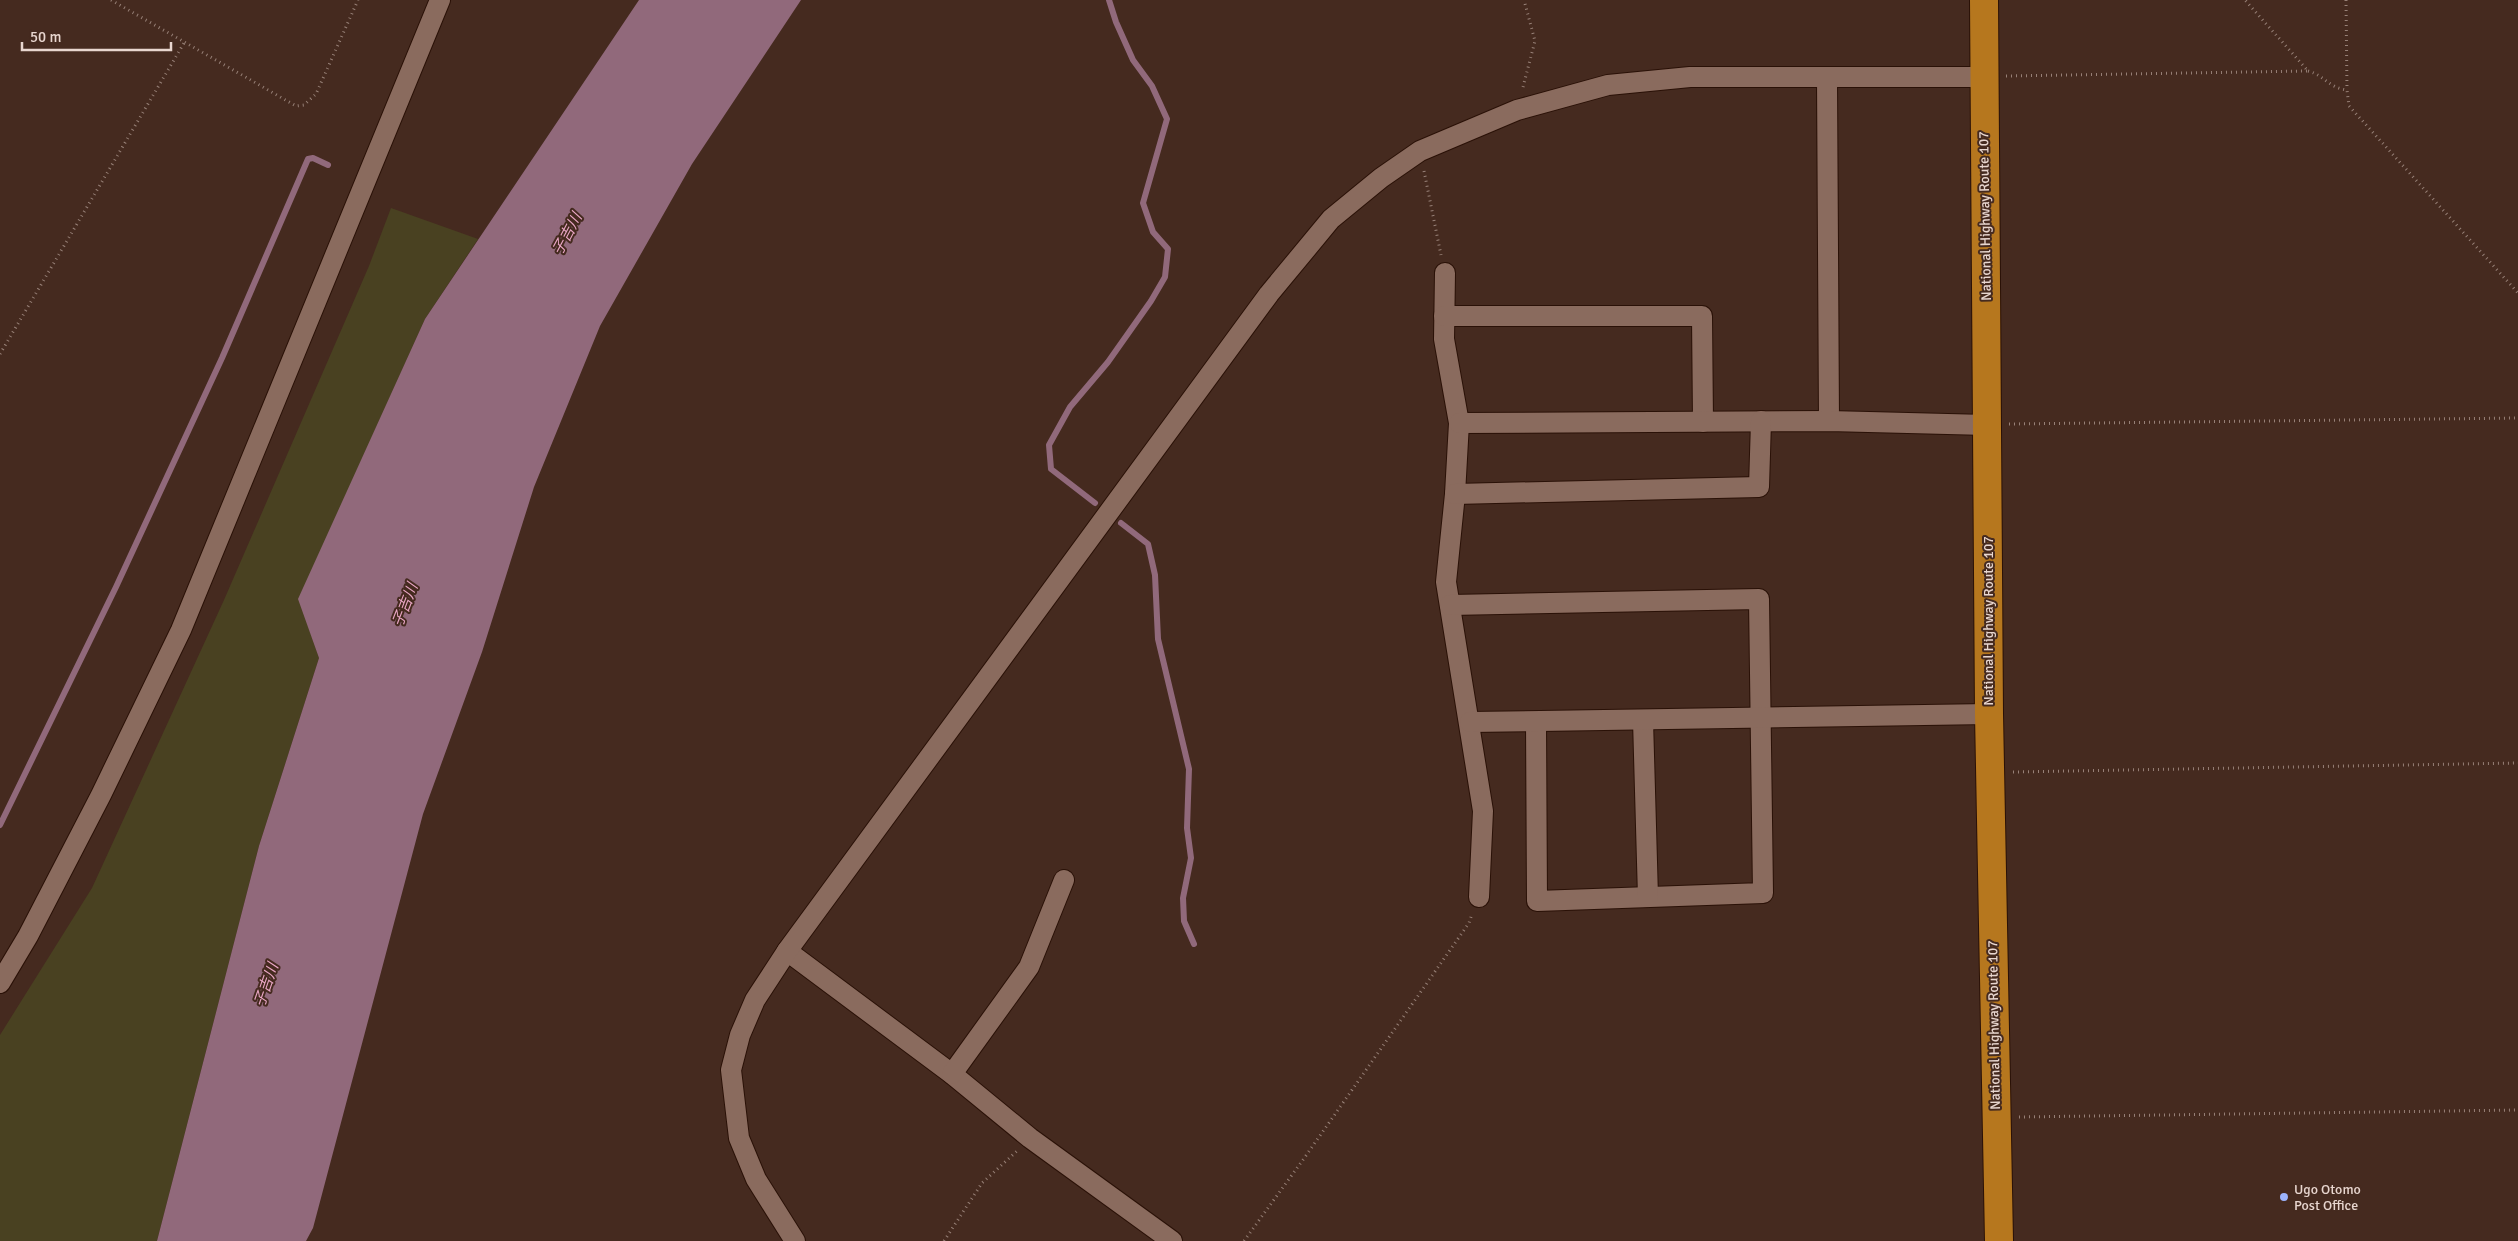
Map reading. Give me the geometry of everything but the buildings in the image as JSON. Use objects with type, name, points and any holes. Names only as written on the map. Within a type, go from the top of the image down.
[{"type":"highway","name":"National Highway Route 107","points":[[1984,0],[1989,714],[1999,1241]]},
{"type":"street","points":[[0,983],[28,936],[101,795],[182,630],[440,0]]},
{"type":"street","points":[[795,1241],[756,1179],[740,1138],[731,1070],[740,1035],[755,1000],[787,951],[1269,294],[1331,219],[1380,178],[1420,151],[1517,110],[1608,85],[1690,77],[1984,77]]},
{"type":"street","points":[[1827,78],[1829,421]]},
{"type":"street","points":[[1445,273],[1444,339],[1459,423],[1455,494],[1446,582],[1483,811],[1479,897]]},
{"type":"street","points":[[1444,316],[1702,316],[1703,422]]},
{"type":"street","points":[[1455,494],[1759,487],[1761,421]]},
{"type":"street","points":[[1459,423],[1829,421],[1987,425]]},
{"type":"street","points":[[1450,605],[1759,599],[1763,893],[1536,901],[1536,722]]},
{"type":"street","points":[[1470,722],[1989,714]]},
{"type":"street","points":[[1643,720],[1648,897]]},
{"type":"street","points":[[952,1074],[1028,967],[1064,880]]},
{"type":"street","points":[[787,951],[952,1074],[1030,1138],[1172,1241]]},
{"type":"path","points":[[111,0],[296,106],[304,105],[316,94],[358,0]]},
{"type":"path","points":[[1517,110],[1535,41],[1524,0]]},
{"type":"path","points":[[2245,0],[2308,71]]},
{"type":"path","points":[[2346,0],[2347,90],[2349,106],[2518,293]]},
{"type":"path","points":[[0,354],[184,43]]},
{"type":"path","points":[[1984,77],[2308,71],[2317,73],[2336,88],[2347,90]]},
{"type":"path","points":[[1420,151],[1445,273]]},
{"type":"path","points":[[1987,425],[2518,418]]},
{"type":"path","points":[[1990,773],[2518,763]]},
{"type":"path","points":[[1244,1241],[1469,922],[1479,897]]},
{"type":"path","points":[[1996,1117],[2518,1110]]},
{"type":"path","points":[[944,1241],[982,1183],[1030,1138]]},
{"type":"shaded area","points":[[391,208],[478,239],[425,319],[299,599],[319,658],[259,846],[157,1241],[0,1241],[0,1035],[92,888],[224,600],[369,266]]},
{"type":"water","name":"子吉川","points":[[639,0],[801,0],[692,164],[600,326],[534,487],[482,652],[423,814],[313,1228],[306,1241],[157,1241],[259,846],[319,658],[298,599],[425,319]]},
{"type":"waterway","points":[[1095,503],[1051,469],[1049,445],[1070,407],[1108,362],[1151,301],[1165,277],[1168,249],[1153,232],[1143,203],[1167,119],[1152,86],[1133,60],[1116,22],[1109,0]]},
{"type":"waterway","points":[[0,825],[116,587],[222,358],[308,159],[313,158],[328,165]]},
{"type":"waterway","points":[[1121,523],[1148,544],[1155,575],[1158,639],[1189,769],[1187,828],[1191,858],[1183,898],[1184,921],[1194,944]]},
{"type":"place","name":"Ugo Otomo Post Office","points":[[2284,1197]]}]
